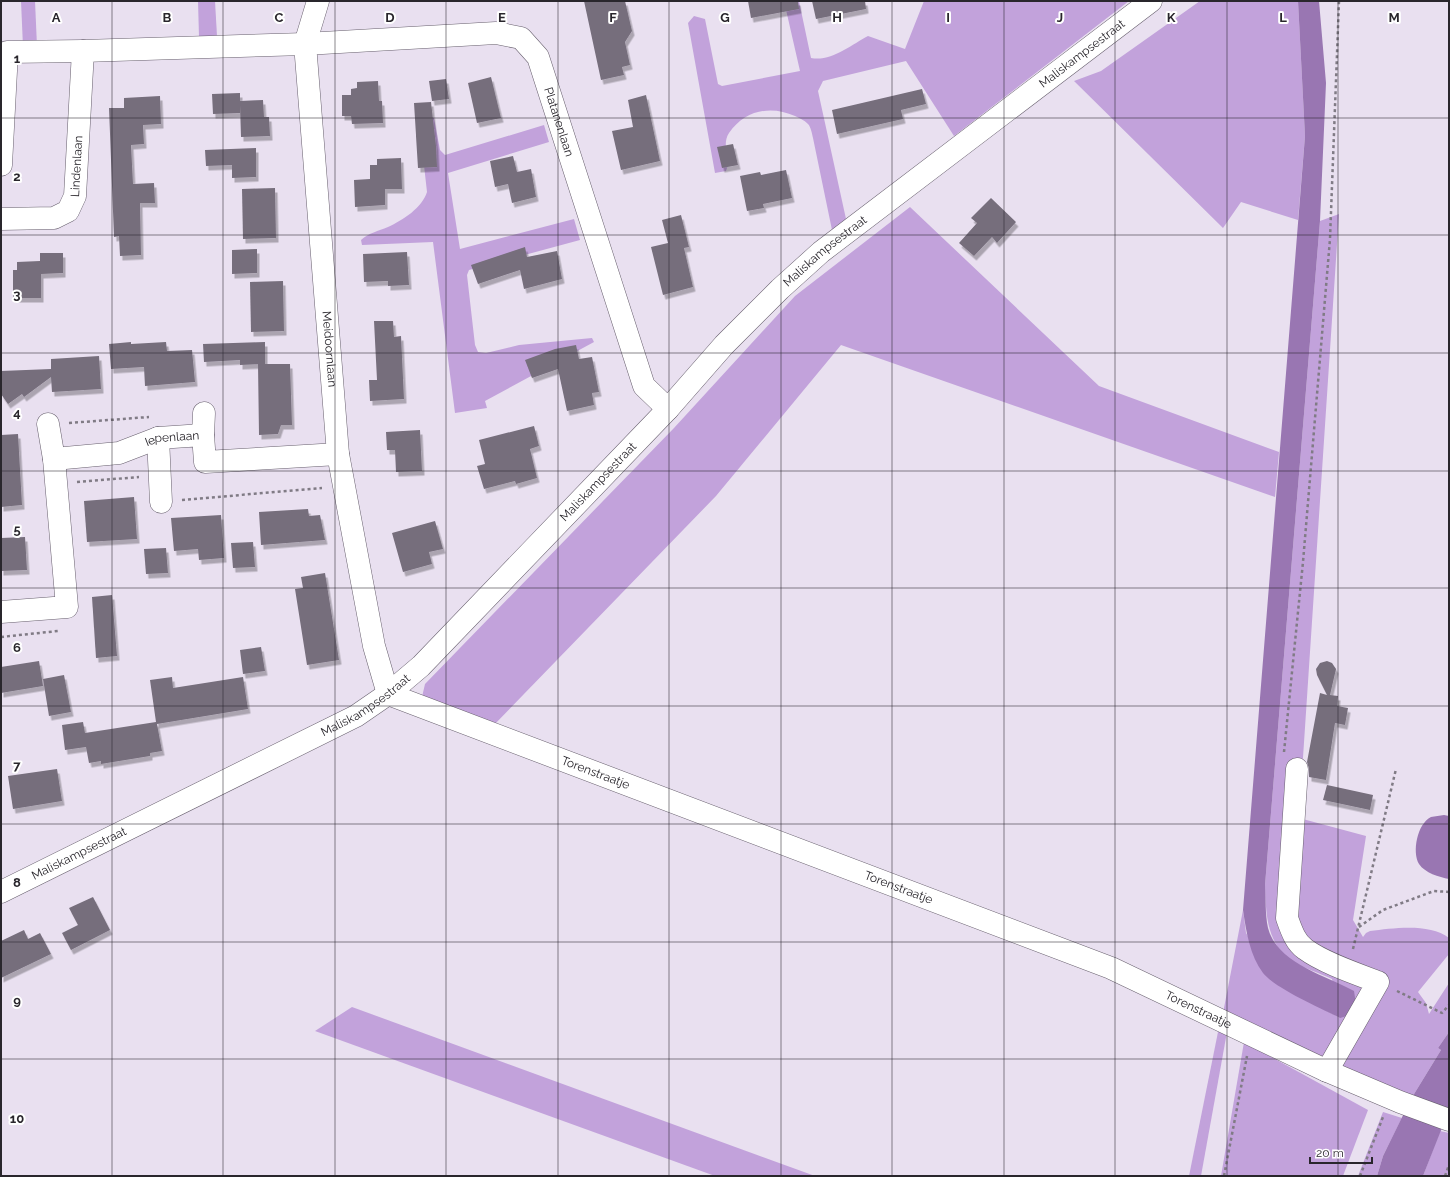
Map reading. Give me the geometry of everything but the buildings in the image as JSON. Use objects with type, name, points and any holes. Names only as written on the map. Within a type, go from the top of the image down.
[{"type":"street","name":"Meidoornlaan","points":[[318,1],[304,44],[338,454],[374,646],[388,694]]},
{"type":"street","name":"Maliskampsestraat","points":[[1,892],[356,716],[388,694],[421,666],[668,409],[724,345],[780,289],[821,252],[1151,1]]},
{"type":"street","name":"Platanenlaan","points":[[304,44],[496,33],[521,38],[538,57],[644,386],[668,409]]},
{"type":"street","points":[[1,165],[7,52],[83,52],[304,44]]},
{"type":"street","name":"Lindenlaan","points":[[1,219],[54,218],[68,211],[75,196],[83,52]]},
{"type":"street","points":[[204,413],[204,435]]},
{"type":"street","points":[[1,612],[67,607],[54,459],[48,424]]},
{"type":"street","name":"Iepenlaan","points":[[54,459],[119,454],[158,438],[204,435],[205,462],[338,454]]},
{"type":"street","points":[[158,438],[161,502]]},
{"type":"street","name":"Torenstraatje","points":[[388,694],[1111,968],[1250,1036],[1327,1071],[1395,1100],[1449,1120]]},
{"type":"street","points":[[1290,762],[1287,918],[1292,933],[1305,949],[1348,971],[1378,982],[1327,1071]]},
{"type":"path","points":[[1290,762],[1303,562],[1330,239],[1340,1]]},
{"type":"path","points":[[48,424],[150,417]]},
{"type":"path","points":[[56,484],[160,475]]},
{"type":"path","points":[[161,502],[344,486]]},
{"type":"path","points":[[1348,971],[1396,769]]},
{"type":"path","points":[[1358,927],[1383,910],[1434,891],[1449,892]]},
{"type":"path","points":[[1378,982],[1442,1013],[1449,1005]]},
{"type":"path","points":[[1224,1176],[1250,1036]]},
{"type":"path","points":[[1360,1176],[1395,1100]]},
{"type":"path","points":[[1445,1176],[1449,1165]]},
{"type":"shaded area","points":[[21,1],[35,1],[37,46],[23,47]]},
{"type":"shaded area","points":[[198,1],[215,1],[217,36],[199,37]]},
{"type":"shaded area","points":[[784,1],[799,1],[811,58],[818,59],[826,58],[841,52],[868,36],[905,49],[924,1],[1129,1],[954,136],[906,61],[823,81],[818,91],[846,219],[832,230],[810,127],[803,120],[786,113],[768,110],[743,119],[735,125],[727,138],[726,171],[715,173],[688,23],[694,16],[705,19],[718,84],[722,86],[800,71]]},
{"type":"shaded area","points":[[1200,1],[1298,1],[1305,136],[1298,220],[1241,202],[1223,228],[1074,81],[1101,71]]},
{"type":"shaded area","points":[[1298,1],[1319,1],[1326,83],[1320,221],[1265,885],[1266,917],[1268,928],[1273,940],[1281,950],[1304,967],[1354,991],[1356,1004],[1350,1015],[1340,1018],[1288,992],[1263,973],[1252,951],[1247,935],[1243,910],[1305,136]]},
{"type":"shaded area","points":[[423,115],[434,118],[440,150],[445,155],[544,125],[549,142],[448,173],[460,249],[574,219],[580,240],[469,270],[467,275],[475,345],[478,352],[486,353],[519,345],[592,338],[594,342],[485,401],[487,408],[455,413],[433,242],[362,245],[361,240],[374,232],[400,221],[411,213],[425,198],[427,192],[419,121]]},
{"type":"shaded area","points":[[910,207],[1099,386],[1279,452],[1275,497],[841,345],[716,496],[493,726],[422,697],[425,684],[674,428],[795,296]]},
{"type":"shaded area","points":[[1339,214],[1299,818],[1366,836],[1353,920],[1363,937],[1370,931],[1422,928],[1441,933],[1449,938],[1449,954],[1418,992],[1426,1003],[1429,1014],[1449,983],[1449,1032],[1438,1048],[1441,1050],[1411,1099],[1223,1013],[1243,910],[1246,933],[1280,986],[1340,1018],[1332,979],[1292,961],[1283,954],[1277,945],[1272,936],[1267,917],[1265,885],[1320,221]]},
{"type":"shaded area","points":[[1444,815],[1449,816],[1449,879],[1437,876],[1425,870],[1419,864],[1416,853],[1417,839],[1422,826],[1431,817]]},
{"type":"shaded area","points":[[352,1007],[815,1176],[715,1176],[315,1031]]},
{"type":"shaded area","points":[[1219,1027],[1227,1032],[1201,1176],[1189,1176]]},
{"type":"shaded area","points":[[1449,1032],[1449,1110],[1423,1176],[1377,1176],[1383,1156],[1411,1099],[1441,1050],[1438,1048]]},
{"type":"shaded area","points":[[1244,1042],[1368,1110],[1343,1176],[1221,1176]]},
{"type":"shaded area","points":[[1383,1112],[1402,1118],[1383,1156],[1377,1176],[1358,1176]]},
{"type":"shaded area","points":[[1440,1131],[1449,1133],[1449,1176],[1423,1176]]}]
